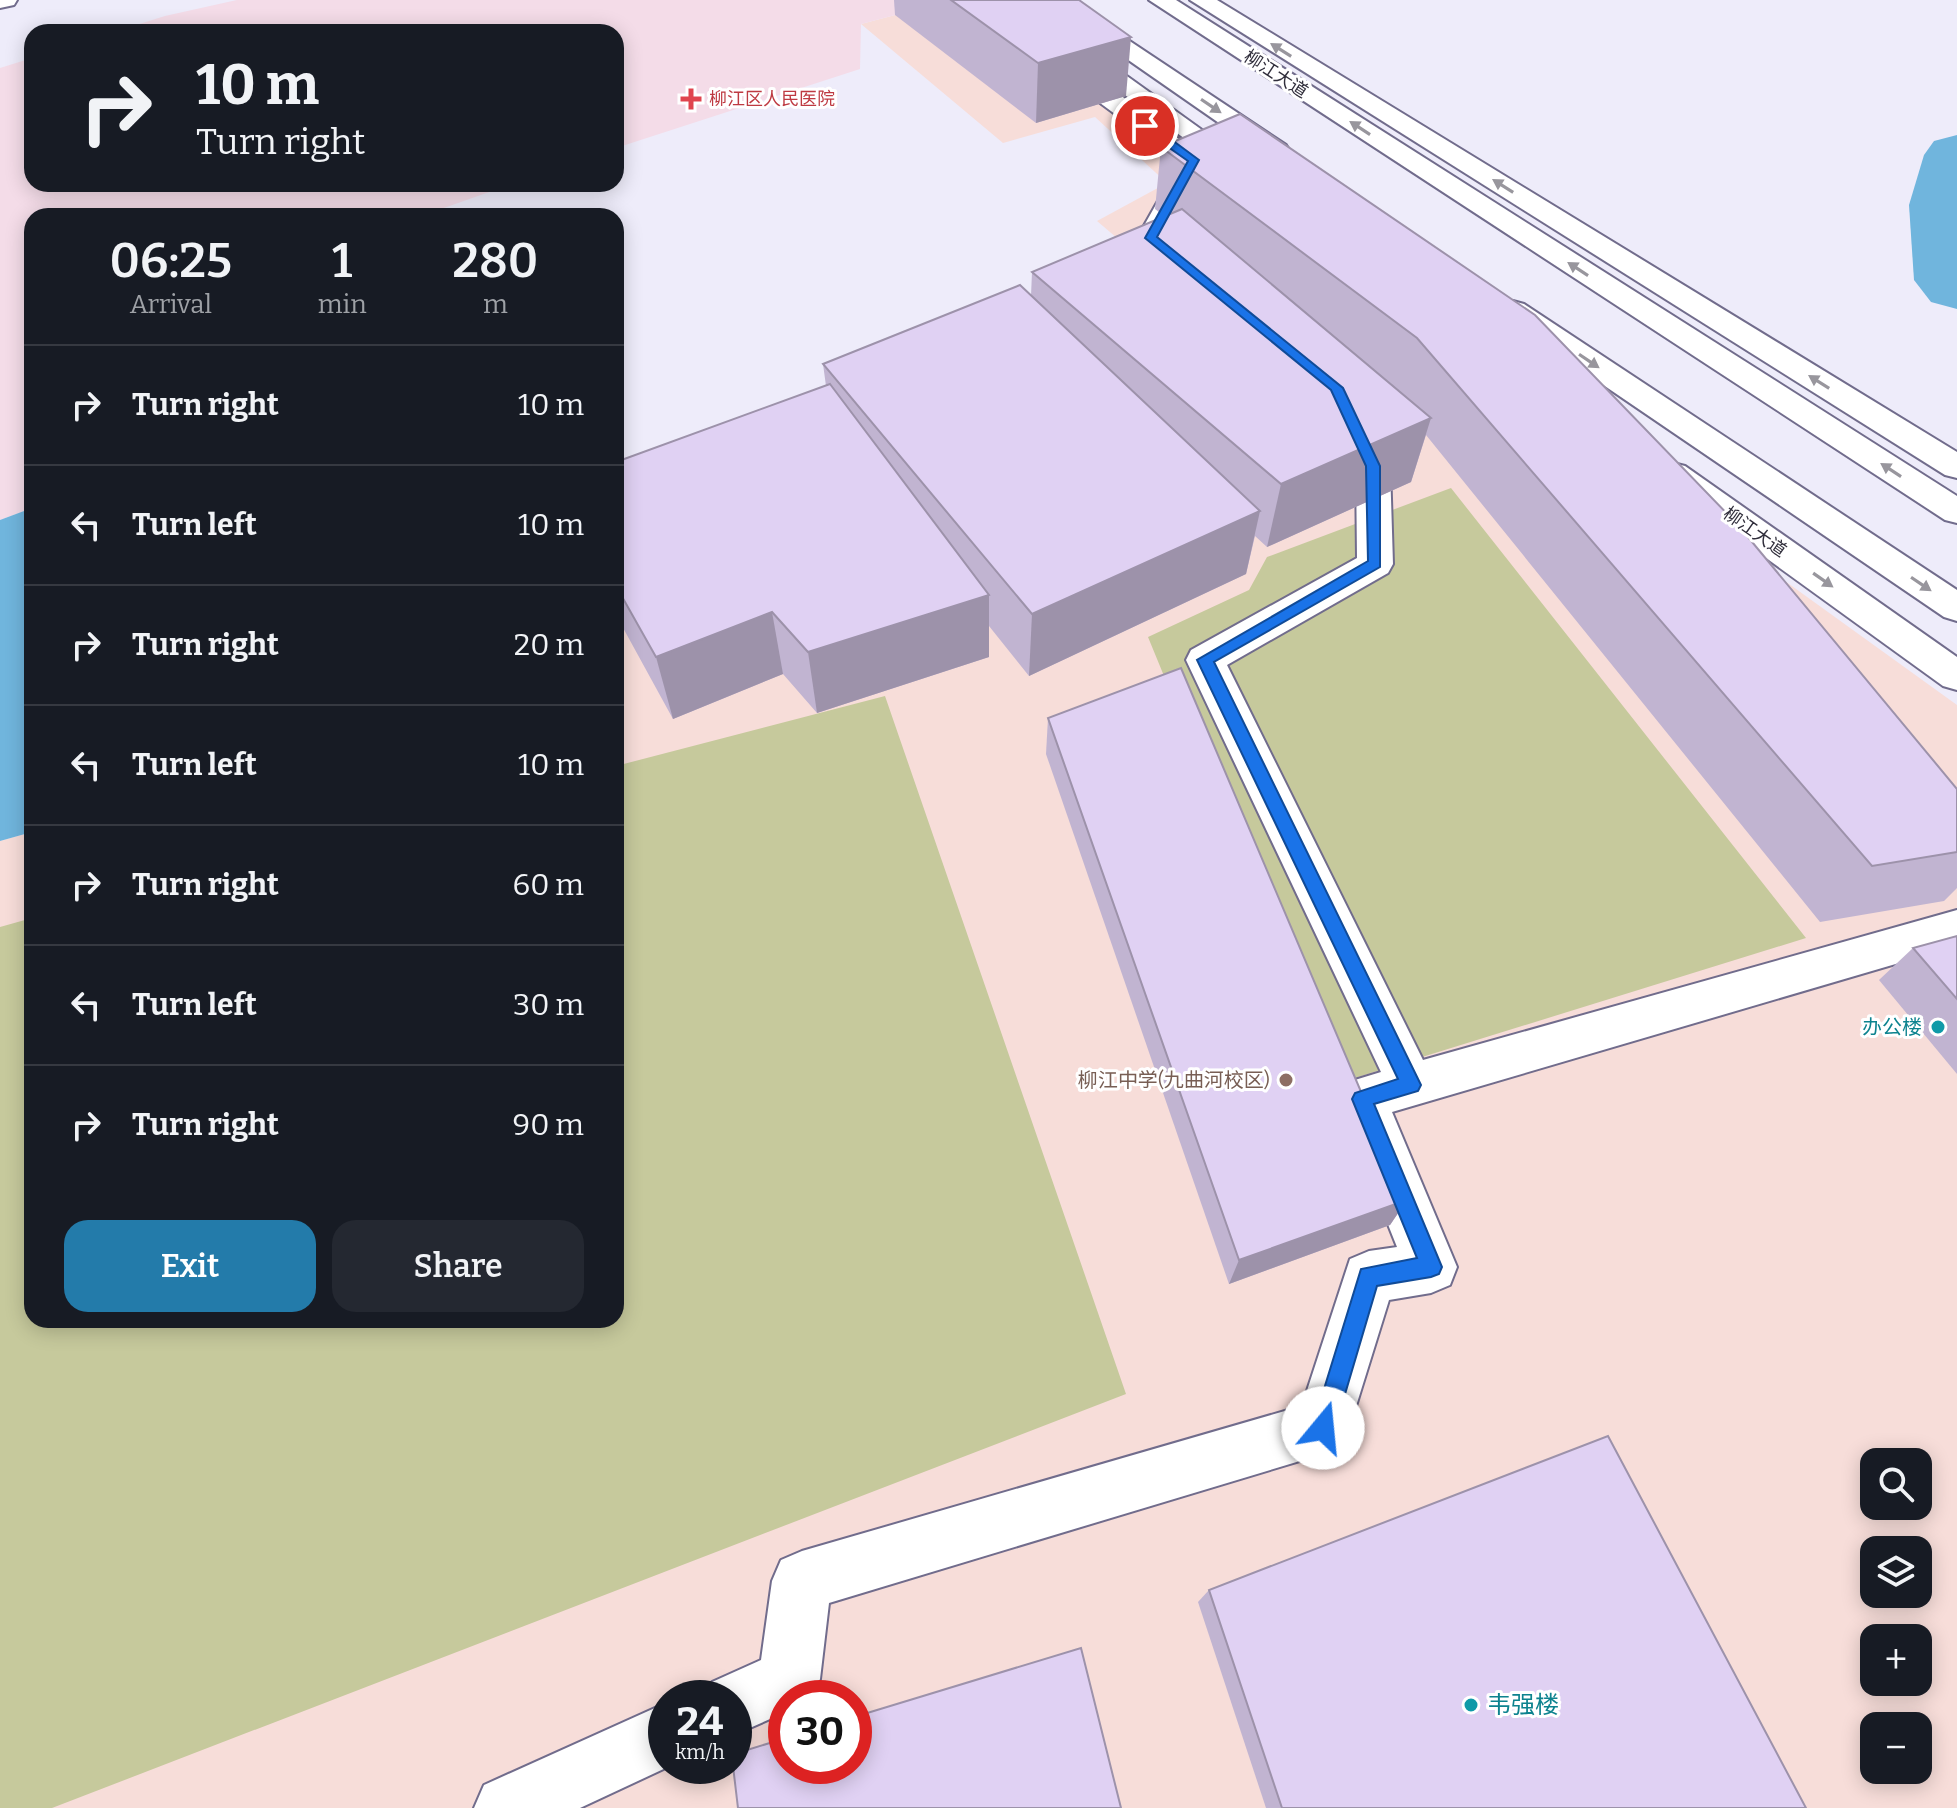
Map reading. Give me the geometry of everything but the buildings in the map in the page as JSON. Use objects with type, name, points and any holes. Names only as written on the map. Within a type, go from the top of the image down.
[{"type":"street","points":[[0,1],[6,0]]},
{"type":"street","points":[[1053,0],[1302,168]]},
{"type":"street","name":"柳江大道","points":[[1160,0],[1957,512]]},
{"type":"street","name":"柳江大道","points":[[1201,0],[1957,467]]},
{"type":"street","points":[[995,2],[1266,185]]},
{"type":"street","points":[[995,2],[1194,160],[1151,238],[1200,278]]},
{"type":"street","points":[[1485,291],[1957,608]]},
{"type":"street","points":[[1349,414],[1373,466],[1375,564],[1205,660],[1411,1085]]},
{"type":"street","name":"柳江大道","points":[[1644,454],[1957,676]]},
{"type":"street","points":[[752,1696],[789,1679],[802,1581],[1323,1428],[1369,1277],[1431,1267],[1362,1099],[1957,928]]},
{"type":"street","points":[[507,1808],[648,1743]]},
{"type":"shaded area","name":"柳江区人民医院","points":[[237,0],[952,0],[861,24],[860,69],[624,145],[624,24],[140,24]]},
{"type":"shaded area","name":"柳江中学(九曲河校区)","points":[[952,0],[997,0],[1588,439],[1957,705],[1957,1808],[0,1808],[0,841],[24,834],[24,1328],[624,1328],[624,488],[1144,261],[1097,221],[1167,183],[1095,117],[1003,143],[861,24]]},
{"type":"shaded area","points":[[24,60],[24,192],[489,192],[444,208],[24,208],[24,511],[0,520],[0,68]]},
{"type":"green space","points":[[1451,488],[1806,938],[1332,1085],[1148,637],[1249,590],[1267,557]]},
{"type":"green space","points":[[885,696],[1126,1394],[52,1808],[0,1808],[0,927],[24,920],[24,1328],[624,1328],[624,764]]},
{"type":"water","points":[[24,511],[24,834],[0,841],[0,520]]},
{"type":"waterway","points":[[1957,155],[1943,205],[1950,280],[1957,287]]},
{"type":"place","name":"柳江区人民医院","points":[[691,99]]},
{"type":"place","name":"办公楼","points":[[1938,1027]]},
{"type":"place","name":"柳江中学(九曲河校区)","points":[[1286,1080]]},
{"type":"place","name":"韦强楼","points":[[1471,1705]]},
{"type":"route","points":[[1145,126],[1194,160],[1151,238],[1336,388],[1373,466],[1375,564],[1205,660],[1411,1085],[1362,1099],[1431,1267],[1369,1277],[1323,1428]]}]
